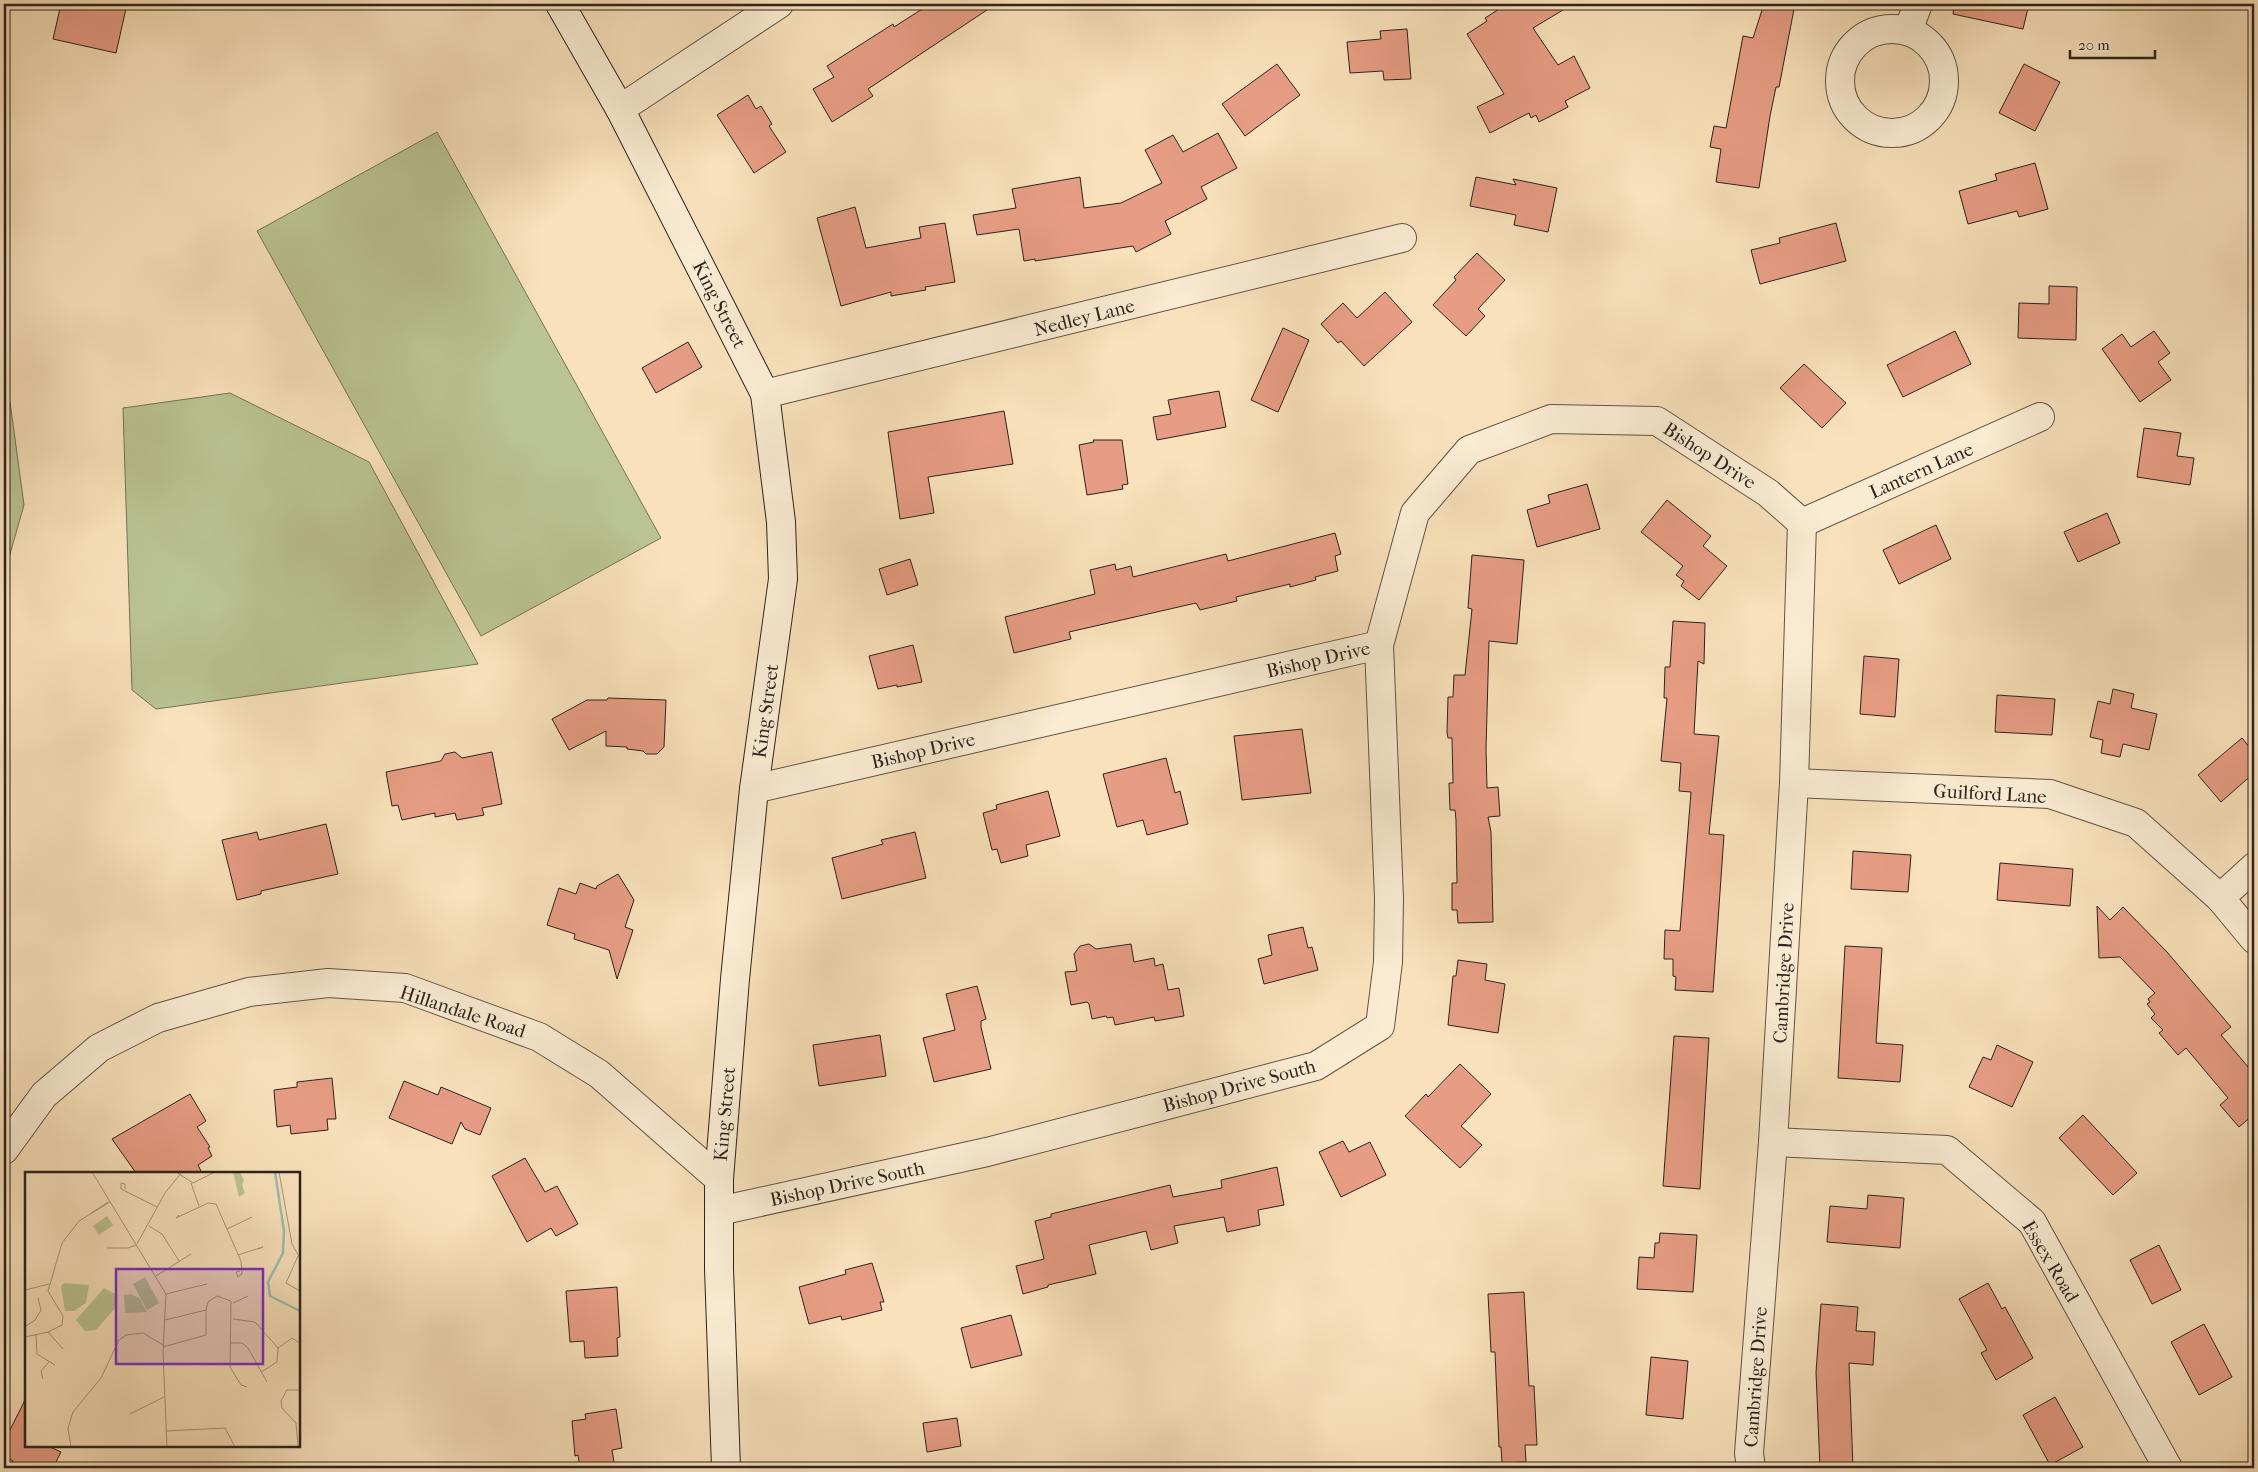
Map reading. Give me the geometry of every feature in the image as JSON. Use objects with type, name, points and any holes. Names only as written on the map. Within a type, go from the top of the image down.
[{"type":"street","name":"King Street","points":[[560,4],[620,109],[766,394],[781,522],[783,579],[754,789],[735,979],[719,1179],[719,1269],[726,1468]]},
{"type":"street","points":[[620,109],[780,4]]},
{"type":"street","points":[[1908,31],[1918,4]]},
{"type":"street","name":"Nedley Lane","points":[[766,394],[1402,238]]},
{"type":"street","name":"Lantern Lane","points":[[1802,523],[2040,417]]},
{"type":"street","name":"Bishop Drive","points":[[754,789],[1379,645],[1415,514],[1469,450],[1550,419],[1657,421],[1768,493],[1802,523]]},
{"type":"street","name":"Cambridge Drive","points":[[1751,1468],[1749,1453],[1773,1142],[1794,783],[1802,523]]},
{"type":"street","name":"Bishop Drive South","points":[[720,1211],[987,1152],[1316,1066],[1380,1026],[1388,962],[1389,898],[1379,645]]},
{"type":"street","name":"Guilford Lane","points":[[1794,783],[2050,794],[2136,823],[2220,898],[2254,939]]},
{"type":"street","points":[[2220,898],[2254,867]]},
{"type":"street","name":"Hillandale Road","points":[[4,1150],[44,1095],[99,1048],[158,1018],[249,992],[328,983],[405,988],[539,1037],[599,1074],[719,1179]]},
{"type":"street","name":"Essex Road","points":[[1773,1142],[1947,1150],[2032,1222],[2168,1468]]},
{"type":"green space","points":[[437,132],[661,538],[481,636],[257,231]]},
{"type":"green space","points":[[230,393],[369,462],[478,664],[156,709],[132,690],[123,408]]},
{"type":"green space","points":[[4,395],[10,402],[24,505],[4,575]]},
{"type":"building","points":[[61,4],[127,4],[116,53],[53,39]]},
{"type":"building","points":[[930,4],[996,4],[868,89],[873,96],[832,122],[813,89],[834,77],[827,66],[893,24],[894,27]]},
{"type":"building","points":[[1507,4],[1573,4],[1533,28],[1558,65],[1574,56],[1590,88],[1565,101],[1568,107],[1539,122],[1536,115],[1531,118],[1529,113],[1490,133],[1477,107],[1504,94],[1467,34],[1487,21],[1485,18]]},
{"type":"building","points":[[1764,4],[1795,4],[1779,87],[1776,87],[1770,116],[1759,188],[1716,182],[1721,149],[1710,147],[1714,126],[1726,128],[1743,36],[1753,38]]},
{"type":"building","points":[[1954,4],[2029,4],[2023,29],[1953,14]]},
{"type":"building","points":[[1407,29],[1411,79],[1384,80],[1383,71],[1350,73],[1347,42],[1381,39],[1380,31]]},
{"type":"building","points":[[1277,64],[1300,95],[1245,136],[1222,104]]},
{"type":"building","points":[[2024,64],[2060,82],[2035,131],[1999,113]]},
{"type":"building","points":[[748,95],[756,109],[761,106],[772,124],[769,126],[786,152],[754,173],[717,115]]},
{"type":"building","points":[[1218,133],[1237,168],[1201,187],[1207,199],[1165,221],[1171,234],[1136,252],[1133,246],[1024,261],[1019,229],[977,235],[973,215],[1016,208],[1012,189],[1080,177],[1084,208],[1121,203],[1162,183],[1145,150],[1173,135],[1183,152]]},
{"type":"building","points":[[2035,163],[2048,209],[2019,217],[2017,211],[1968,224],[1959,191],[1997,180],[1995,174]]},
{"type":"building","points":[[1476,177],[1516,185],[1513,179],[1557,188],[1548,232],[1514,225],[1516,215],[1470,206]]},
{"type":"building","points":[[855,207],[866,248],[921,238],[919,227],[945,223],[955,282],[925,287],[926,290],[891,296],[891,292],[841,306],[817,218]]},
{"type":"building","points":[[1836,223],[1846,261],[1760,284],[1751,250],[1780,243],[1779,238]]},
{"type":"building","points":[[1477,253],[1505,280],[1478,309],[1485,316],[1466,336],[1433,305],[1456,280],[1454,277]]},
{"type":"building","points":[[2049,286],[2077,287],[2076,340],[2018,338],[2019,303],[2049,304]]},
{"type":"building","points":[[1385,292],[1412,322],[1364,366],[1341,341],[1338,343],[1321,324],[1343,303],[1357,318]]},
{"type":"building","points":[[1283,328],[1309,340],[1278,412],[1251,400]]},
{"type":"building","points":[[1955,331],[1971,364],[1903,397],[1887,365]]},
{"type":"building","points":[[2154,331],[2170,353],[2158,362],[2171,380],[2140,402],[2102,349],[2122,334],[2131,347]]},
{"type":"building","points":[[688,342],[702,367],[656,393],[642,368]]},
{"type":"building","points":[[1804,364],[1846,403],[1822,428],[1780,388]]},
{"type":"building","points":[[1219,391],[1226,427],[1157,440],[1153,417],[1171,414],[1168,400]]},
{"type":"building","points":[[1004,411],[1013,464],[928,477],[934,513],[900,519],[888,432]]},
{"type":"building","points":[[2144,428],[2181,433],[2177,456],[2194,458],[2190,485],[2137,477]]},
{"type":"building","points":[[1093,440],[1122,440],[1128,484],[1122,485],[1123,489],[1087,495],[1079,445],[1094,442]]},
{"type":"building","points":[[1587,484],[1600,529],[1537,547],[1527,510],[1550,503],[1548,495]]},
{"type":"building","points":[[1667,500],[1711,536],[1703,546],[1727,566],[1699,600],[1681,586],[1684,581],[1676,575],[1683,566],[1641,532]]},
{"type":"building","points":[[2107,513],[2120,543],[2078,562],[2064,532]]},
{"type":"building","points":[[1936,525],[1951,559],[1899,584],[1883,550]]},
{"type":"building","points":[[1335,533],[1341,554],[1335,556],[1338,571],[1315,577],[1316,580],[1236,597],[1237,601],[1200,610],[1196,603],[1069,632],[1071,639],[1014,653],[1005,617],[1095,594],[1090,570],[1115,564],[1116,570],[1131,566],[1133,577],[1226,554],[1228,561]]},
{"type":"building","points":[[1472,555],[1524,560],[1517,644],[1489,641],[1486,749],[1487,788],[1498,787],[1500,816],[1488,817],[1491,832],[1493,922],[1458,923],[1457,910],[1452,910],[1452,883],[1457,883],[1456,820],[1455,810],[1450,810],[1449,783],[1453,783],[1452,738],[1448,738],[1447,732],[1448,697],[1453,697],[1454,675],[1465,675],[1472,609],[1468,608]]},
{"type":"building","points":[[910,559],[918,585],[887,595],[879,569]]},
{"type":"building","points":[[1673,621],[1705,623],[1704,664],[1698,661],[1694,734],[1719,736],[1709,834],[1724,835],[1713,992],[1675,990],[1676,977],[1673,976],[1673,959],[1664,959],[1665,930],[1680,931],[1691,792],[1679,791],[1681,763],[1661,761],[1667,698],[1664,698],[1665,667],[1670,667]]},
{"type":"building","points":[[913,645],[922,682],[878,689],[869,656]]},
{"type":"building","points":[[1864,656],[1899,659],[1895,717],[1860,714]]},
{"type":"building","points":[[2113,689],[2134,694],[2131,708],[2157,714],[2149,750],[2123,744],[2120,757],[2101,753],[2103,740],[2090,737],[2098,701],[2110,704]]},
{"type":"building","points":[[1997,695],[2055,699],[2052,735],[1995,732]]},
{"type":"building","points":[[608,698],[666,700],[664,747],[657,754],[646,754],[643,751],[627,749],[627,747],[606,746],[606,731],[569,750],[552,719],[587,700],[607,700]]},
{"type":"building","points":[[1302,729],[1311,793],[1242,800],[1234,736]]},
{"type":"building","points":[[2242,738],[2254,753],[2254,773],[2221,802],[2198,775]]},
{"type":"building","points":[[455,752],[462,758],[492,752],[502,804],[482,808],[484,815],[457,820],[455,813],[435,817],[435,813],[402,820],[398,805],[392,806],[386,772],[441,761],[445,754]]},
{"type":"building","points":[[1166,758],[1175,793],[1180,791],[1188,824],[1147,835],[1143,820],[1117,827],[1103,774]]},
{"type":"building","points":[[1048,791],[1060,836],[1026,845],[1028,856],[1001,863],[997,849],[992,850],[983,813],[997,809],[996,805]]},
{"type":"building","points":[[326,824],[338,874],[261,891],[261,894],[237,900],[222,840],[257,832],[259,840]]},
{"type":"building","points":[[915,832],[926,878],[842,899],[832,858],[883,844],[881,840]]},
{"type":"building","points":[[1853,851],[1911,855],[1908,892],[1851,889]]},
{"type":"building","points":[[2000,863],[2073,869],[2070,906],[1997,900]]},
{"type":"building","points":[[618,874],[634,900],[625,927],[633,930],[617,979],[609,950],[574,939],[575,934],[547,925],[559,888],[576,894],[580,883],[596,889],[597,886]]},
{"type":"building","points":[[2097,906],[2110,920],[2123,907],[2167,952],[2231,1027],[2221,1035],[2254,1074],[2254,1114],[2239,1127],[2220,1105],[2228,1098],[2186,1048],[2178,1055],[2159,1033],[2163,1030],[2151,1018],[2155,1014],[2147,1004],[2150,1002],[2148,999],[2155,993],[2120,957],[2099,958]]},
{"type":"building","points":[[1303,927],[1308,948],[1312,947],[1318,970],[1264,984],[1258,959],[1272,955],[1268,935]]},
{"type":"building","points":[[1089,944],[1096,949],[1131,944],[1134,962],[1154,958],[1155,966],[1163,964],[1168,990],[1179,988],[1184,1016],[1155,1021],[1154,1017],[1115,1025],[1113,1017],[1107,1018],[1106,1016],[1092,1019],[1087,1002],[1071,1005],[1065,972],[1077,971],[1074,954],[1080,946]]},
{"type":"building","points":[[1845,946],[1882,948],[1876,1043],[1903,1045],[1900,1082],[1838,1078]]},
{"type":"building","points":[[1458,960],[1487,964],[1485,980],[1505,984],[1498,1033],[1448,1025],[1453,976],[1456,976]]},
{"type":"building","points":[[977,986],[986,1019],[981,1021],[981,1027],[991,1069],[934,1082],[923,1038],[955,1030],[946,994]]},
{"type":"building","points":[[880,1035],[886,1076],[819,1086],[813,1045]]},
{"type":"building","points":[[1674,1036],[1709,1038],[1700,1189],[1663,1186]]},
{"type":"building","points":[[1997,1045],[2033,1062],[2012,1107],[1969,1087],[1983,1057],[1991,1060]]},
{"type":"building","points":[[1460,1064],[1491,1094],[1461,1126],[1482,1145],[1460,1168],[1405,1116],[1426,1094],[1428,1097]]},
{"type":"building","points":[[332,1078],[336,1119],[327,1119],[328,1130],[291,1134],[290,1125],[277,1127],[274,1090],[297,1087],[297,1082]]},
{"type":"building","points":[[404,1081],[438,1095],[441,1087],[491,1108],[480,1135],[465,1129],[461,1122],[452,1144],[389,1118]]},
{"type":"building","points":[[190,1094],[206,1121],[197,1127],[210,1147],[208,1148],[212,1156],[198,1165],[202,1172],[135,1172],[112,1139]]},
{"type":"building","points":[[2083,1115],[2137,1173],[2113,1195],[2059,1138]]},
{"type":"building","points":[[1343,1141],[1349,1152],[1370,1142],[1386,1175],[1341,1197],[1319,1152]]},
{"type":"building","points":[[525,1158],[545,1192],[557,1186],[578,1224],[556,1236],[551,1228],[527,1242],[492,1176]]},
{"type":"building","points":[[1277,1167],[1284,1205],[1258,1210],[1260,1225],[1227,1232],[1224,1217],[1174,1226],[1178,1243],[1151,1250],[1146,1231],[1089,1245],[1096,1274],[1048,1285],[1048,1287],[1023,1294],[1016,1266],[1044,1259],[1035,1221],[1051,1217],[1051,1214],[1170,1185],[1173,1197],[1222,1188],[1221,1180]]},
{"type":"building","points":[[1868,1195],[1904,1198],[1900,1248],[1827,1242],[1830,1206],[1867,1209]]},
{"type":"building","points":[[1660,1233],[1697,1235],[1693,1292],[1637,1289],[1639,1257],[1654,1258],[1655,1243],[1659,1243]]},
{"type":"building","points":[[2159,1245],[2181,1290],[2152,1304],[2130,1260]]},
{"type":"building","points":[[872,1263],[884,1302],[880,1302],[882,1310],[842,1320],[841,1316],[809,1324],[799,1287],[846,1274],[845,1270]]},
{"type":"building","points":[[1988,1283],[2002,1309],[2005,1307],[2033,1358],[1996,1380],[1981,1353],[1987,1350],[1959,1299]]},
{"type":"building","points":[[617,1287],[620,1337],[617,1338],[618,1356],[585,1358],[584,1341],[570,1342],[566,1291]]},
{"type":"building","points":[[1524,1292],[1529,1386],[1534,1386],[1537,1445],[1525,1445],[1526,1462],[1502,1463],[1501,1447],[1499,1447],[1495,1352],[1491,1352],[1488,1294]]},
{"type":"building","points":[[1821,1304],[1858,1307],[1856,1331],[1875,1332],[1873,1365],[1849,1363],[1853,1468],[1820,1468],[1816,1372]]},
{"type":"building","points":[[1011,1315],[1022,1355],[971,1368],[961,1328]]},
{"type":"building","points":[[2204,1324],[2232,1377],[2199,1395],[2171,1342]]},
{"type":"building","points":[[1651,1357],[1688,1361],[1683,1419],[1646,1415]]},
{"type":"building","points":[[2055,1397],[2083,1447],[2050,1465],[2023,1415]]},
{"type":"building","points":[[25,1400],[25,1447],[50,1447],[61,1452],[53,1468],[9,1468],[13,1461],[4,1456],[4,1442]]},
{"type":"building","points":[[616,1409],[622,1448],[612,1450],[615,1468],[580,1468],[578,1455],[575,1456],[572,1421],[586,1419],[585,1414]]},
{"type":"building","points":[[957,1418],[961,1446],[927,1452],[923,1423]]}]
